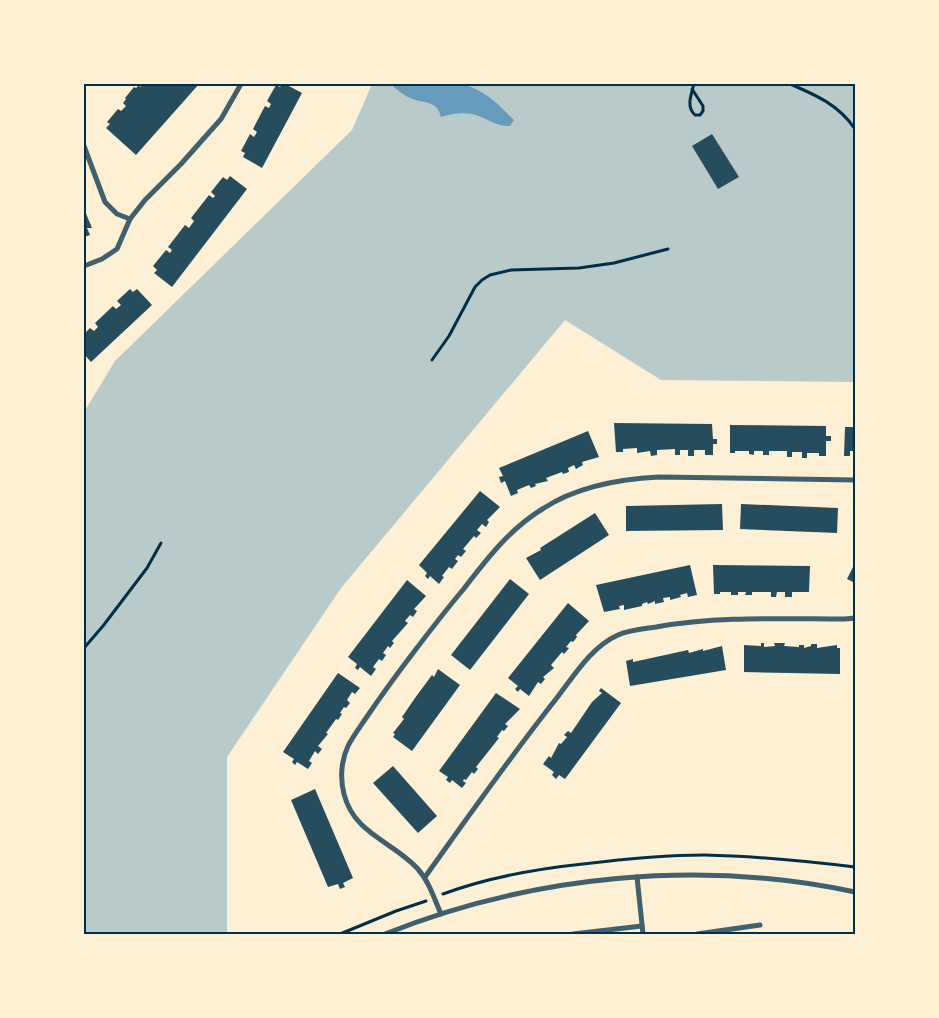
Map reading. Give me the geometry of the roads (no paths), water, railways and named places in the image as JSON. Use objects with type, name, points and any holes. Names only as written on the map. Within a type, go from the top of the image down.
[{"type":"street","points":[[84,266],[102,259],[117,249],[130,219],[145,200],[181,164],[221,119],[241,84]]},
{"type":"street","points":[[84,146],[105,202],[117,214],[130,219]]},
{"type":"street","points":[[441,914],[425,877],[409,861],[360,825],[350,810],[344,794],[342,777],[344,756],[354,736],[396,676],[471,579],[514,530],[544,507],[569,494],[601,484],[634,478],[855,480]]},
{"type":"street","points":[[425,877],[539,720],[589,656],[607,641],[620,634],[668,624],[739,619],[845,620],[855,618]]},
{"type":"street","points":[[385,934],[441,914],[494,899],[574,883],[637,877],[693,875],[745,877],[815,885],[855,892]]},
{"type":"street","points":[[637,877],[643,934]]},
{"type":"street","points":[[697,934],[760,925]]},
{"type":"street","points":[[572,934],[642,926]]},
{"type":"water","points":[[391,84],[463,84],[485,94],[514,120],[510,126],[505,126],[468,113],[441,117],[439,111],[433,105],[407,97]]}]
